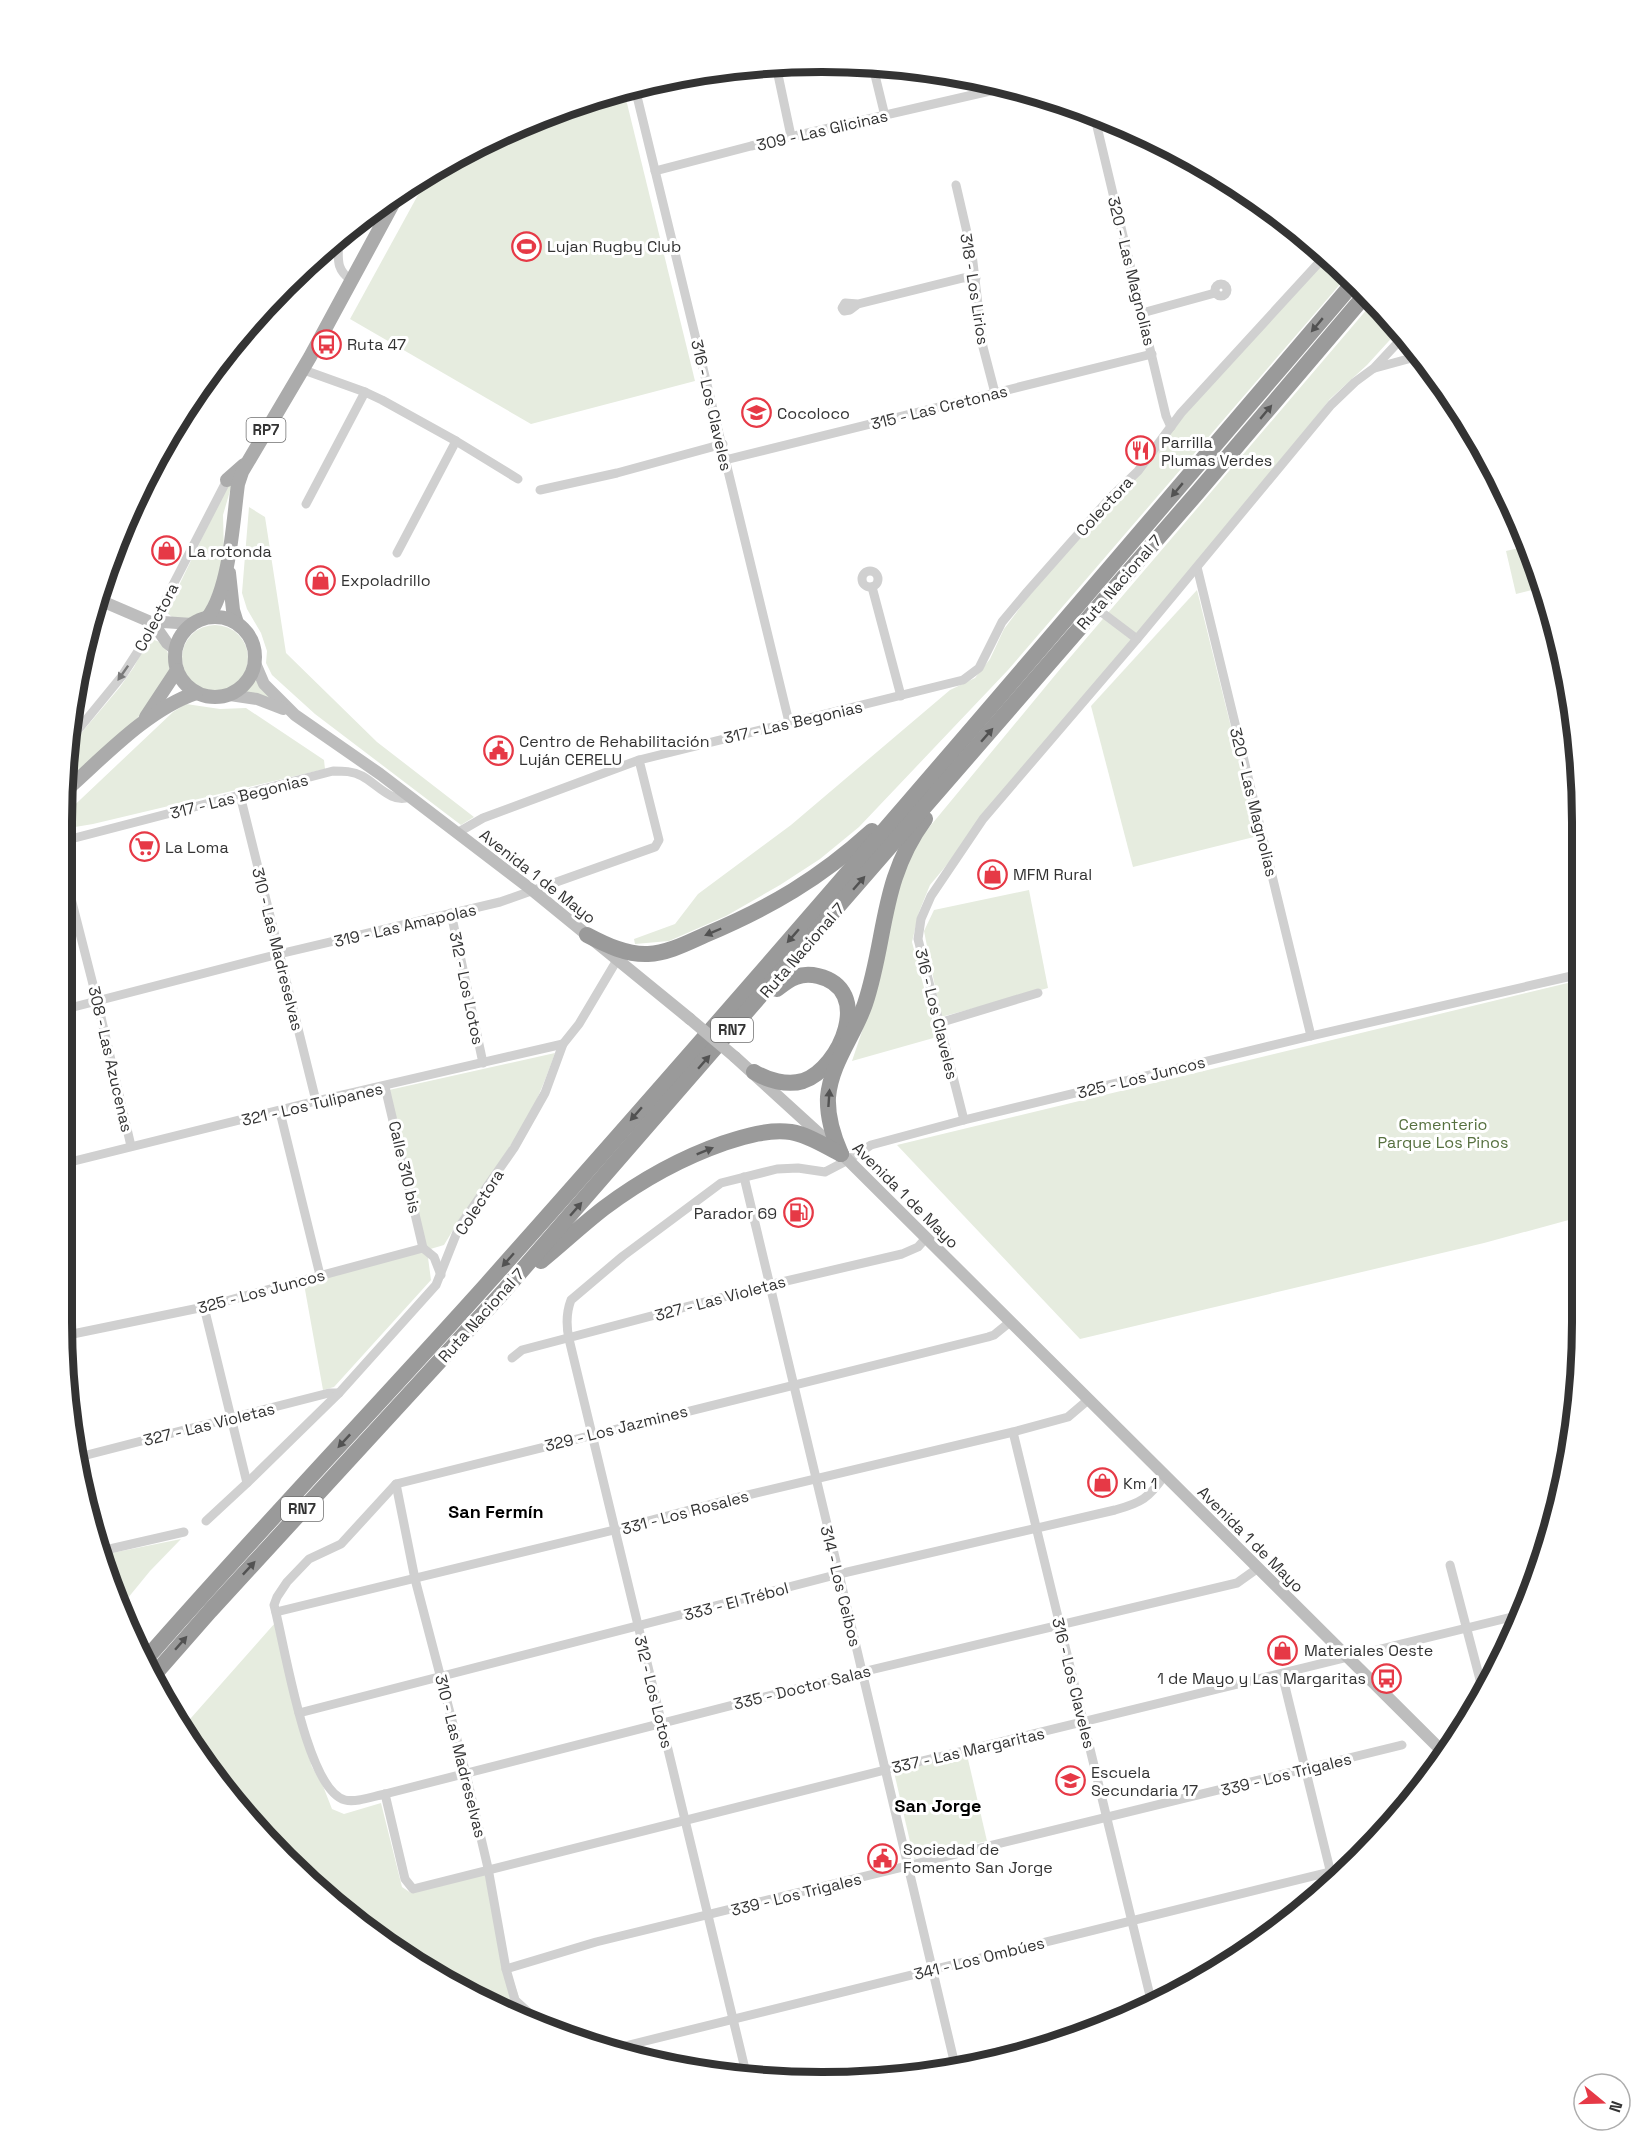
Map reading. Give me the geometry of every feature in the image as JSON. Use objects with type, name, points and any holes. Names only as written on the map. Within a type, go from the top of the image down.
[{"type":"highway","name":"Ruta Nacional 7","points":[[150,1655],[495,1275],[1052,638],[1349,289]]},
{"type":"highway","name":"Ruta Nacional 7","points":[[158,1670],[503,1292],[1197,493],[1360,301]]},
{"type":"highway","points":[[845,1157],[829,1119],[828,1096],[831,1079],[865,1004],[872,980],[886,905],[899,863],[922,822],[961,765]]},
{"type":"highway","points":[[587,935],[622,950],[647,954],[667,951],[736,922],[780,900],[816,878],[865,838],[930,777]]},
{"type":"highway","points":[[750,1009],[790,979],[805,974],[823,977],[834,983],[845,994],[848,1004],[849,1021],[845,1032],[828,1061],[811,1077],[792,1083],[782,1082],[754,1072]]},
{"type":"highway","points":[[503,1292],[611,1203],[669,1167],[699,1153],[752,1135],[781,1131],[804,1135],[845,1157]]},
{"type":"main road","name":"RP7","points":[[208,617],[221,589],[238,484],[242,472],[389,210]]},
{"type":"main road","points":[[227,480],[250,459]]},
{"type":"main road","name":"RP7","points":[[227,559],[232,603],[237,623],[250,636],[254,644],[255,663]]},
{"type":"main road","points":[[106,603],[153,623],[192,624]]},
{"type":"main road","points":[[237,623],[218,617],[208,617],[192,624],[179,640],[176,650],[177,670],[186,685],[196,693],[219,698],[230,695],[247,682],[255,663]]},
{"type":"main road","points":[[153,623],[167,643],[176,650]]},
{"type":"main road","name":"Avenida 1 de Mayo","points":[[255,663],[264,684],[295,714],[410,797],[532,890],[754,1072],[845,1157],[1439,1749]]},
{"type":"main road","points":[[141,724],[177,670]]},
{"type":"main road","points":[[74,784],[141,724],[184,697],[196,693]]},
{"type":"main road","name":"Avenida 1 de Mayo","points":[[230,695],[269,703],[295,714]]},
{"type":"street","points":[[777,74],[791,136]]},
{"type":"street","points":[[875,74],[885,116]]},
{"type":"street","name":"309 - Las Glicinas","points":[[656,171],[791,136],[989,91]]},
{"type":"street","name":"316 - Los Claveles","points":[[637,96],[789,722]]},
{"type":"street","name":"320 - Las Magnolias","points":[[1097,124],[1166,416],[1171,427]]},
{"type":"street","name":"318 - Los Lirios","points":[[956,185],[976,278],[983,347],[995,393]]},
{"type":"street","points":[[338,249],[339,266],[342,274],[351,280]]},
{"type":"street","name":"Colectora","points":[[963,680],[979,668],[1002,622],[1027,592],[1110,498],[1138,471],[1180,413],[1320,261]]},
{"type":"street","points":[[858,304],[963,278],[976,278]]},
{"type":"street","points":[[1142,313],[1215,293]]},
{"type":"street","points":[[1096,608],[1137,639],[1331,405],[1374,368],[1398,342]]},
{"type":"street","name":"315 - Las Cretonas","points":[[725,460],[1152,354]]},
{"type":"street","points":[[1374,368],[1411,358]]},
{"type":"street","points":[[301,369],[365,392],[456,441],[518,479]]},
{"type":"street","points":[[306,504],[365,392]]},
{"type":"street","points":[[397,553],[456,441]]},
{"type":"street","points":[[540,490],[627,470],[723,444]]},
{"type":"street","name":"Colectora","points":[[77,730],[122,675],[142,645],[227,480]]},
{"type":"street","name":"320 - Las Magnolias","points":[[1197,567],[1311,1036]]},
{"type":"street","points":[[872,587],[901,696]]},
{"type":"street","name":"316 - Los Claveles","points":[[964,1120],[918,939],[925,909],[931,896],[983,819],[1137,639]]},
{"type":"street","name":"317 - Las Begonias","points":[[457,833],[483,818],[639,760],[963,680]]},
{"type":"street","name":"319 - Las Amapolas","points":[[72,1007],[279,954],[500,902],[655,847],[659,840],[639,760]]},
{"type":"street","name":"317 - Las Begonias","points":[[72,839],[333,771],[361,775],[396,799],[410,797]]},
{"type":"street","name":"310 - Las Madreselvas","points":[[240,795],[316,1101]]},
{"type":"street","name":"308 - Las Azucenas","points":[[72,903],[98,1000],[131,1146]]},
{"type":"street","name":"312 - Los Lotos","points":[[451,913],[483,1063]]},
{"type":"street","name":"Colectora","points":[[206,1521],[339,1393],[431,1292],[441,1275],[459,1227],[493,1180],[535,1112],[545,1093],[563,1044],[579,1024],[617,960]]},
{"type":"street","name":"325 - Los Juncos","points":[[567,1310],[571,1300],[588,1285],[721,1183],[777,1169],[798,1168],[825,1172],[845,1157],[871,1145],[964,1120],[1572,976]]},
{"type":"street","points":[[939,1023],[1038,993]]},
{"type":"street","name":"321 - Los Tulipanes","points":[[72,1161],[280,1112],[316,1101],[385,1087],[563,1044]]},
{"type":"street","name":"Calle 310 bis","points":[[385,1087],[423,1248]]},
{"type":"street","points":[[280,1112],[320,1275]]},
{"type":"street","name":"314 - Los Ceibos","points":[[744,1177],[906,1866],[954,2060]]},
{"type":"street","name":"327 - Las Violetas","points":[[512,1358],[522,1350],[769,1285],[902,1254],[918,1247],[926,1238]]},
{"type":"street","points":[[423,1248],[439,1264],[441,1275]]},
{"type":"street","name":"325 - Los Juncos","points":[[72,1333],[204,1307],[423,1248]]},
{"type":"street","points":[[204,1307],[247,1483]]},
{"type":"street","name":"312 - Los Lotos","points":[[567,1310],[569,1339],[591,1434],[745,2068]]},
{"type":"street","name":"329 - Los Jazmines","points":[[396,1484],[988,1337],[1010,1322]]},
{"type":"street","name":"327 - Las Violetas","points":[[84,1455],[329,1392],[339,1393]]},
{"type":"street","name":"331 - Los Rosales","points":[[276,1612],[415,1580],[815,1479],[1013,1432],[1068,1417],[1088,1400]]},
{"type":"street","name":"316 - Los Claveles","points":[[1013,1432],[1150,1997]]},
{"type":"street","name":"333 - El Trébol","points":[[299,1713],[839,1574],[1132,1505],[1151,1494],[1164,1476]]},
{"type":"street","points":[[299,1713],[274,1605],[276,1597],[309,1559],[341,1544],[396,1484]]},
{"type":"street","name":"310 - Las Madreselvas","points":[[396,1484],[415,1580],[466,1774],[488,1869],[506,1969],[515,2000],[528,2012]]},
{"type":"street","points":[[108,1549],[184,1532]]},
{"type":"street","points":[[1450,1565],[1480,1681]]},
{"type":"street","name":"335 - Doctor Salas","points":[[299,1713],[316,1766],[331,1789],[342,1800],[350,1800],[385,1794],[466,1774],[862,1672],[1237,1583],[1258,1568]]},
{"type":"street","name":"337 - Las Margaritas","points":[[385,1794],[405,1879],[413,1889],[885,1770],[1511,1617]]},
{"type":"street","points":[[1282,1674],[1330,1873]]},
{"type":"street","name":"339 - Los Trigales","points":[[506,1969],[596,1942],[1402,1745]]},
{"type":"street","name":"341 - Los Ombúes","points":[[635,2048],[932,1969],[1132,1921],[1325,1878]]},
{"type":"green space","name":"Lujan Rugby Club","points":[[626,99],[695,381],[531,424],[350,319],[422,187],[490,149],[535,129]]},
{"type":"green space","points":[[1323,264],[1342,282],[1008,670],[859,827],[820,859],[726,916],[669,941],[635,944],[634,939],[675,924],[698,894],[791,825],[950,690],[975,678],[990,659],[1004,629],[1038,584],[1187,410]]},
{"type":"green space","points":[[1368,308],[1393,336],[1367,365],[1330,399],[1260,489],[930,885],[919,912],[912,942],[937,1037],[852,1061],[878,984],[894,891],[917,842],[1061,668]]},
{"type":"green space","points":[[230,480],[232,484],[223,515],[224,553],[220,576],[204,613],[199,617],[188,619],[172,617],[166,612]]},
{"type":"green space","points":[[249,507],[265,517],[286,653],[377,742],[474,817],[461,825],[315,714],[272,675],[266,663],[267,651],[261,633],[247,609],[242,593]]},
{"type":"green space","points":[[1520,548],[1534,589],[1516,594],[1506,551]]},
{"type":"green space","points":[[1197,590],[1258,836],[1133,867],[1091,706]]},
{"type":"green space","points":[[215,625],[228,628],[238,635],[245,645],[248,658],[245,671],[238,681],[228,688],[215,691],[202,688],[192,681],[185,671],[182,658],[185,645],[192,635],[202,628]]},
{"type":"green space","points":[[154,640],[160,642],[167,650],[169,672],[161,689],[130,725],[74,773],[77,738],[120,687],[143,649]]},
{"type":"green space","points":[[254,677],[262,690],[282,706],[242,692]]},
{"type":"green space","points":[[186,704],[220,709],[246,708],[324,760],[325,769],[72,828],[73,807],[173,712]]},
{"type":"green space","points":[[1029,890],[1048,988],[941,1017],[924,931],[934,910]]},
{"type":"green space","name":"Cementerio Parque Los Pinos","points":[[1572,982],[1572,1219],[1484,1243],[1080,1339],[897,1145]]},
{"type":"green space","points":[[555,1053],[532,1109],[508,1149],[444,1245],[427,1250],[431,1280],[334,1387],[323,1390],[304,1284],[427,1249],[389,1090]]},
{"type":"green space","points":[[181,1539],[126,1601],[109,1554]]},
{"type":"green space","points":[[275,1623],[297,1719],[312,1767],[332,1809],[344,1814],[381,1803],[402,1887],[411,1893],[485,1874],[495,1926],[523,2010],[447,1972],[405,1946],[327,1886],[258,1817],[227,1779],[187,1722]]},
{"type":"green space","name":"San Jorge","points":[[967,1755],[987,1841],[914,1859],[894,1772]]},
{"type":"place","name":"Lujan Rugby Club","points":[[526,246]]},
{"type":"place","name":"Ruta 47","points":[[326,344]]},
{"type":"place","name":"Cocoloco","points":[[756,413]]},
{"type":"place","name":"Parrilla Plumas Verdes","points":[[1140,451]]},
{"type":"place","name":"La rotonda","points":[[167,551]]},
{"type":"place","name":"Expoladrillo","points":[[320,580]]},
{"type":"place","name":"Centro de Rehabilitación Luján CERELU","points":[[498,750]]},
{"type":"place","name":"La Loma","points":[[144,847]]},
{"type":"place","name":"MFM Rural","points":[[992,874]]},
{"type":"place","name":"Parador 69","points":[[798,1213]]},
{"type":"place","name":"Km 1","points":[[1102,1483]]},
{"type":"place","name":"Materiales Oeste","points":[[1283,1650]]},
{"type":"place","name":"1 de Mayo y Las Margaritas","points":[[1387,1678]]},
{"type":"place","name":"Escuela Secundaria 17","points":[[1070,1781]]},
{"type":"place","name":"Sociedad de Fomento San Jorge","points":[[882,1858]]},
{"type":"district","name":"San Fermín","points":[[496,1512]]},
{"type":"district","name":"San Jorge","points":[[938,1806]]}]
